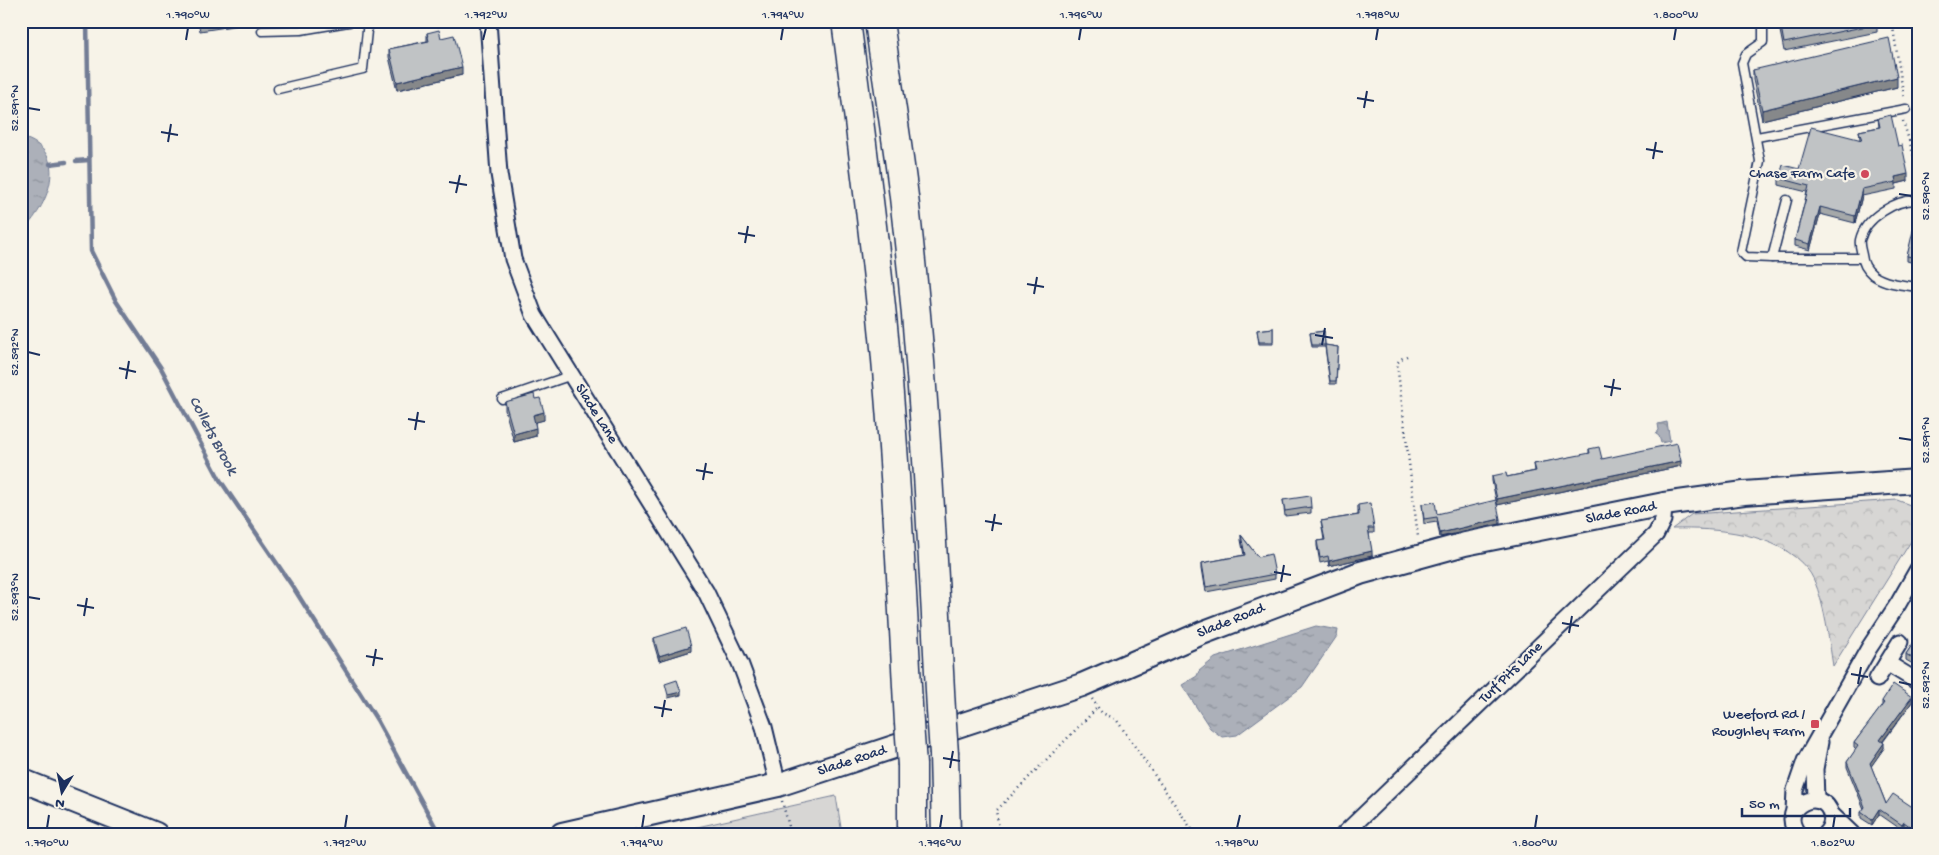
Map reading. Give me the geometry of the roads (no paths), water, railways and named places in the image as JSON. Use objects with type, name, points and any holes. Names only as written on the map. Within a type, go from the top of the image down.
[{"type":"highway","points":[[846,21],[868,183],[884,337],[896,491],[912,765],[912,834]]},
{"type":"highway","points":[[879,21],[904,198],[929,479],[944,754],[946,834]]},
{"type":"main road","name":"Slade Road","points":[[562,834],[600,829],[778,785],[1082,685],[1278,603],[1360,573],[1421,556],[1504,535],[1664,504],[1744,493],[1918,481]]},
{"type":"main road","points":[[21,780],[156,834]]},
{"type":"street","name":"Slade Lane","points":[[488,21],[499,174],[513,259],[534,315],[706,592],[740,663],[764,728],[778,785]]},
{"type":"street","name":"Turf Pits Lane","points":[[1344,834],[1656,534],[1664,520],[1664,504]]},
{"type":"street","points":[[1794,832],[1792,820],[1795,790],[1805,760],[1822,734],[1868,648],[1898,604],[1918,569]]},
{"type":"street","points":[[1877,679],[1900,642]]},
{"type":"street","points":[[1888,663],[1918,682]]},
{"type":"street","points":[[1816,800],[1815,768],[1822,734]]},
{"type":"street","points":[[1794,810],[1804,802],[1816,800],[1825,805],[1831,814],[1852,834]]},
{"type":"street","points":[[1825,834],[1830,827],[1831,814]]},
{"type":"lane","points":[[262,31],[301,30],[354,21]]},
{"type":"lane","points":[[278,89],[363,70],[368,21]]},
{"type":"lane","points":[[1763,21],[1763,42],[1746,54],[1742,63],[1760,152],[1759,173],[1741,252],[1746,257],[1862,258]]},
{"type":"lane","points":[[1757,137],[1906,109]]},
{"type":"lane","points":[[1772,258],[1787,200]]},
{"type":"lane","points":[[1918,200],[1898,204],[1882,212],[1870,222],[1859,242],[1864,265],[1874,275],[1894,284],[1918,287]]},
{"type":"lane","points":[[502,399],[572,376]]},
{"type":"water","points":[[21,137],[37,144],[46,154],[51,167],[50,181],[40,209],[21,232],[21,202],[26,191],[21,180]]},
{"type":"water","points":[[1667,422],[1670,441],[1661,443],[1659,436],[1656,434],[1659,430],[1658,424]]},
{"type":"water","points":[[1316,626],[1338,630],[1337,636],[1302,687],[1237,735],[1222,737],[1210,728],[1182,685],[1197,676],[1199,671],[1215,658]]},
{"type":"waterway","name":"Collets Brook","points":[[87,21],[91,251],[116,301],[161,368],[220,480],[293,587],[377,720],[435,826]]},
{"type":"waterway","points":[[76,161],[89,160]]},
{"type":"waterway","points":[[50,164],[66,162]]},
{"type":"place","name":"Chase Farm Cafe","points":[[1865,174]]},
{"type":"place","name":"Weeford Rd / Roughley Farm","points":[[1815,724]]}]
